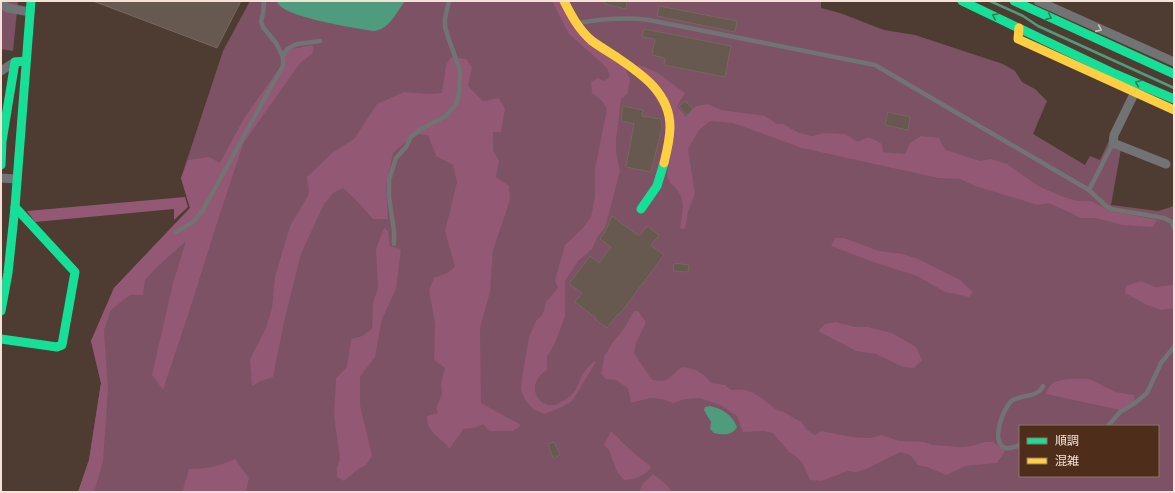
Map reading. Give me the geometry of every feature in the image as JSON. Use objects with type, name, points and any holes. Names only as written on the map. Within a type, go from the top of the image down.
[{"type":"main road","points":[[1,311],[5,272],[15,207],[31,1]]},
{"type":"main road","points":[[564,1],[572,17],[590,39],[659,90],[666,104],[670,118],[670,137],[664,165],[657,186],[641,209]]},
{"type":"main road","points":[[962,1],[1115,74],[1174,99]]},
{"type":"main road","points":[[1014,1],[1174,74]]},
{"type":"main road","points":[[1020,28],[1018,39],[1174,110]]},
{"type":"main road","points":[[1,164],[2,141],[15,62],[26,61]]},
{"type":"main road","points":[[1,339],[57,347],[62,345],[76,272],[15,207]]},
{"type":"street","points":[[1038,1],[1174,62]]},
{"type":"street","points":[[1,4],[8,8],[30,12]]},
{"type":"street","points":[[1,71],[15,62]]},
{"type":"street","points":[[1134,92],[1114,135],[1113,142],[1166,164]]},
{"type":"street","points":[[1,178],[17,179]]},
{"type":"lane","points":[[264,1],[261,21],[263,28],[276,43],[283,57]]},
{"type":"lane","points":[[394,244],[394,231],[389,197],[389,180],[396,158],[420,129],[446,116],[456,104],[459,94],[460,70],[448,40],[445,27],[445,18],[449,1]]},
{"type":"lane","points":[[577,24],[597,20],[633,18],[649,20],[875,64],[1089,190],[1111,209],[1164,218],[1172,222],[1174,228]]},
{"type":"lane","points":[[176,232],[193,222],[204,210],[260,105],[283,66],[283,57],[287,49],[297,44],[320,41]]},
{"type":"lane","points":[[1089,190],[1113,142]]},
{"type":"lane","points":[[1109,425],[1120,412],[1138,401],[1147,393],[1161,364],[1174,348]]},
{"type":"lane","points":[[1019,445],[1008,448],[1001,445],[998,433],[1002,416],[1005,409],[1012,401],[1036,393],[1042,389],[1043,386]]},
{"type":"shaded area","points":[[1,1],[18,1],[13,51],[1,49]]},
{"type":"shaded area","points":[[250,1],[821,1],[821,8],[840,13],[884,30],[915,35],[1003,64],[1015,71],[1022,82],[1035,89],[1047,101],[1033,134],[1085,165],[1090,156],[1100,160],[1108,143],[1121,149],[1111,205],[1158,211],[1174,206],[1174,492],[78,492],[89,460],[101,383],[91,341],[114,288],[190,208],[181,178],[223,51]]},
{"type":"shaded area","points":[[277,1],[405,1],[388,24],[379,30],[373,31],[304,17],[281,7]]},
{"type":"shaded area","points":[[552,1],[558,1],[625,68],[630,79],[628,93],[621,99],[616,140],[616,152],[620,171],[605,227],[597,238],[592,249],[578,261],[565,281],[565,316],[555,343],[547,357],[547,370],[539,377],[536,384],[535,391],[537,397],[548,405],[555,405],[565,400],[575,391],[581,376],[586,369],[593,362],[596,362],[572,401],[562,407],[544,414],[533,409],[525,400],[521,390],[529,337],[536,321],[543,314],[546,302],[558,288],[555,280],[565,245],[583,228],[591,217],[595,196],[595,169],[607,109],[602,101],[592,93],[591,82],[598,78],[604,81],[610,77],[607,68],[569,34]]},
{"type":"shaded area","points":[[312,45],[314,49],[312,54],[300,63],[243,144],[163,390],[152,375],[173,283],[186,241],[145,280],[143,295],[130,295],[111,310],[104,330],[108,389],[103,462],[94,492],[78,492],[89,460],[101,383],[91,341],[114,288],[190,208],[181,178],[188,160],[209,157],[220,163],[243,120],[283,63],[288,50]]},
{"type":"shaded area","points":[[451,57],[466,59],[472,67],[468,86],[483,101],[499,98],[505,109],[501,132],[493,132],[493,150],[499,161],[496,177],[509,186],[510,200],[493,250],[490,292],[480,328],[481,403],[521,425],[513,431],[490,431],[483,424],[474,428],[463,429],[449,448],[429,427],[427,416],[438,413],[436,408],[442,394],[441,382],[445,368],[434,360],[435,324],[429,290],[434,278],[447,273],[455,267],[445,231],[457,182],[453,165],[436,156],[428,135],[415,134],[393,153],[386,185],[388,219],[373,219],[343,188],[333,193],[324,204],[301,254],[284,322],[273,377],[252,386],[250,359],[266,328],[272,308],[275,277],[290,226],[309,194],[307,177],[332,153],[354,139],[377,104],[404,92],[430,94],[442,93],[446,65]]},
{"type":"shaded area","points":[[638,64],[658,73],[685,93],[677,106],[686,117],[696,106],[708,104],[721,110],[765,116],[777,124],[783,124],[799,133],[812,136],[825,133],[845,134],[858,142],[865,138],[870,138],[882,144],[883,152],[905,154],[910,143],[921,136],[939,138],[946,150],[980,161],[991,159],[1007,164],[1040,187],[1061,196],[1077,201],[1091,201],[1110,211],[1157,220],[1153,227],[1122,225],[1096,218],[1081,218],[1049,203],[1038,205],[975,186],[960,179],[938,178],[802,148],[733,123],[710,121],[699,130],[688,149],[695,193],[688,212],[685,229],[680,228],[683,204],[678,191],[671,184],[667,175],[675,132],[638,67]]},
{"type":"shaded area","points":[[185,197],[188,207],[174,220],[174,209],[35,222],[27,211]]},
{"type":"shaded area","points":[[384,228],[388,231],[390,246],[401,249],[396,289],[382,319],[375,357],[360,377],[360,405],[372,456],[366,465],[357,470],[344,481],[337,477],[337,468],[340,459],[334,416],[336,378],[347,367],[351,339],[362,336],[372,329],[373,303],[378,288],[376,249]]},
{"type":"shaded area","points":[[835,238],[844,238],[879,251],[903,254],[918,259],[960,280],[973,292],[969,297],[945,292],[917,276],[873,262],[831,246]]},
{"type":"shaded area","points":[[1141,281],[1155,287],[1174,285],[1174,308],[1161,310],[1147,305],[1125,293],[1126,286]]},
{"type":"shaded area","points":[[634,311],[638,311],[646,322],[636,343],[634,353],[652,380],[666,380],[682,367],[695,370],[701,373],[711,383],[725,385],[731,390],[738,389],[754,393],[775,409],[801,421],[807,430],[815,435],[821,431],[852,437],[871,438],[881,435],[900,441],[924,442],[933,445],[960,447],[993,442],[1005,451],[997,463],[966,466],[946,475],[918,465],[910,455],[900,452],[866,469],[856,472],[848,471],[821,481],[810,480],[803,464],[797,457],[789,452],[773,433],[763,431],[743,432],[737,416],[722,406],[700,398],[685,399],[673,403],[662,399],[650,398],[631,403],[628,388],[616,380],[606,379],[601,374],[604,357],[613,342],[625,327]]},
{"type":"shaded area","points":[[836,322],[855,327],[868,327],[892,333],[916,347],[922,360],[914,368],[903,367],[876,354],[856,351],[818,331],[825,324]]},
{"type":"shaded area","points":[[1068,379],[1089,379],[1116,392],[1134,395],[1134,402],[1120,410],[1046,394],[1049,386],[1054,382]]},
{"type":"shaded area","points":[[710,406],[723,411],[730,416],[737,427],[733,432],[721,434],[714,433],[710,429],[711,422],[704,410],[705,407]]},
{"type":"shaded area","points":[[611,431],[628,448],[649,465],[651,468],[648,471],[636,478],[624,480],[617,472],[609,450],[604,445]]},
{"type":"shaded area","points":[[235,459],[249,478],[246,492],[182,492],[189,469],[212,467]]},
{"type":"shaded area","points":[[653,474],[667,485],[672,492],[639,492],[643,484]]},
{"type":"building","points":[[93,1],[241,1],[217,48]]},
{"type":"building","points":[[605,1],[627,1],[626,9],[605,4]]},
{"type":"building","points":[[659,6],[737,21],[735,32],[657,16]]},
{"type":"building","points":[[644,29],[731,46],[725,77],[664,65],[665,58],[652,55],[655,39],[642,37]]},
{"type":"building","points":[[685,101],[693,109],[687,115],[679,106]]},
{"type":"building","points":[[623,106],[643,110],[642,116],[661,119],[662,127],[651,172],[626,167],[634,124],[621,121]]},
{"type":"building","points":[[888,112],[910,117],[908,130],[885,125]]},
{"type":"building","points":[[612,216],[639,236],[647,226],[659,235],[651,245],[664,255],[619,315],[618,314],[607,328],[575,302],[582,293],[569,284],[590,256],[599,263],[611,247],[600,239]]},
{"type":"building","points":[[674,263],[689,265],[688,272],[673,271]]},
{"type":"building","points":[[554,442],[560,455],[553,458],[548,444]]},
{"type":"waterway","points":[[990,1],[1023,16],[1038,26],[1174,88]]},
{"type":"traffic: fast","points":[[1,311],[8,273],[15,207],[31,1]]},
{"type":"traffic: fast","points":[[962,1],[1115,74],[1174,99]]},
{"type":"traffic: fast","points":[[1014,1],[1174,74]]},
{"type":"traffic: fast","points":[[1,165],[2,141],[15,62],[26,61]]},
{"type":"traffic: fast","points":[[641,209],[657,186],[664,163]]},
{"type":"traffic: fast","points":[[1,339],[57,347],[62,345],[75,272],[15,207]]},
{"type":"traffic: slow","points":[[564,1],[587,37],[634,69],[652,85],[659,94],[669,115],[670,127],[664,163]]},
{"type":"traffic: slow","points":[[1019,28],[1018,39],[1174,110]]}]
